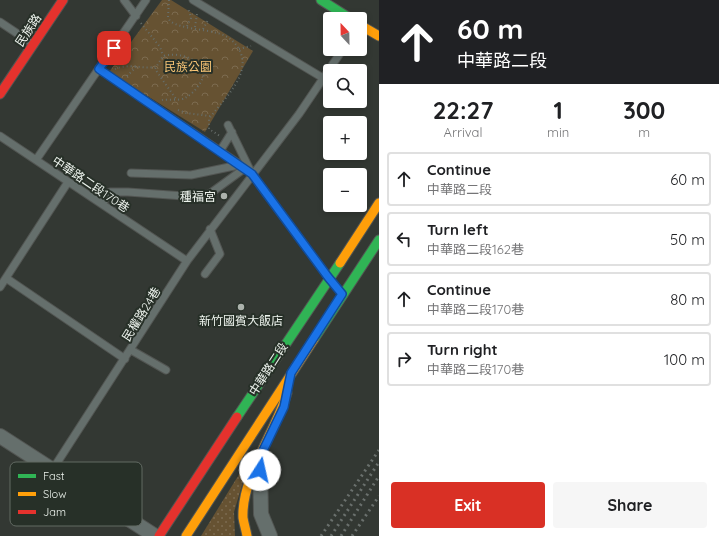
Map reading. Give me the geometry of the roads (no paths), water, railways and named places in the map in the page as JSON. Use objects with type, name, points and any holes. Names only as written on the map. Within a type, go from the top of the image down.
[{"type":"street","name":"民族路","points":[[0,94],[63,0]]},
{"type":"street","points":[[321,0],[340,12]]},
{"type":"street","points":[[367,29],[379,36]]},
{"type":"street","name":"中華路二段","points":[[157,536],[379,202]]},
{"type":"street","name":"中華路二段","points":[[186,536],[342,294],[379,240]]},
{"type":"street","points":[[247,536],[244,528],[244,505],[249,486],[260,457],[284,407],[291,373]]},
{"type":"street","points":[[0,436],[42,462]]},
{"type":"street","points":[[260,457],[259,483],[261,514],[270,536]]},
{"type":"street","points":[[141,526],[157,536]]},
{"type":"lane","points":[[124,0],[137,18]]},
{"type":"lane","name":"中華路二段170巷","points":[[146,0],[137,18],[99,69],[36,160],[187,261]]},
{"type":"lane","points":[[190,2],[323,78]]},
{"type":"lane","points":[[0,22],[33,44]]},
{"type":"lane","points":[[99,69],[252,174]]},
{"type":"lane","name":"民權路24巷","points":[[58,462],[187,261],[299,114],[323,78]]},
{"type":"lane","points":[[228,125],[252,174],[342,294]]},
{"type":"lane","points":[[220,151],[232,132]]},
{"type":"lane","points":[[0,136],[36,160]]},
{"type":"lane","points":[[130,173],[190,175],[242,166]]},
{"type":"lane","points":[[102,204],[110,192],[198,197],[208,195],[242,166]]},
{"type":"lane","points":[[0,287],[68,182]]},
{"type":"lane","points":[[205,274],[220,254],[210,229]]},
{"type":"lane","points":[[6,278],[125,359]]},
{"type":"lane","points":[[131,350],[166,370]]},
{"type":"railway","points":[[321,536],[379,450]]},
{"type":"railway","points":[[331,536],[379,462]]},
{"type":"railway","points":[[341,536],[379,476]]},
{"type":"railway","points":[[352,536],[379,496]]},
{"type":"place","name":"種福宮","points":[[224,196]]},
{"type":"place","name":"新竹國賓大飯店","points":[[241,307]]},
{"type":"park label","name":"民族公園","points":[[188,66]]}]
